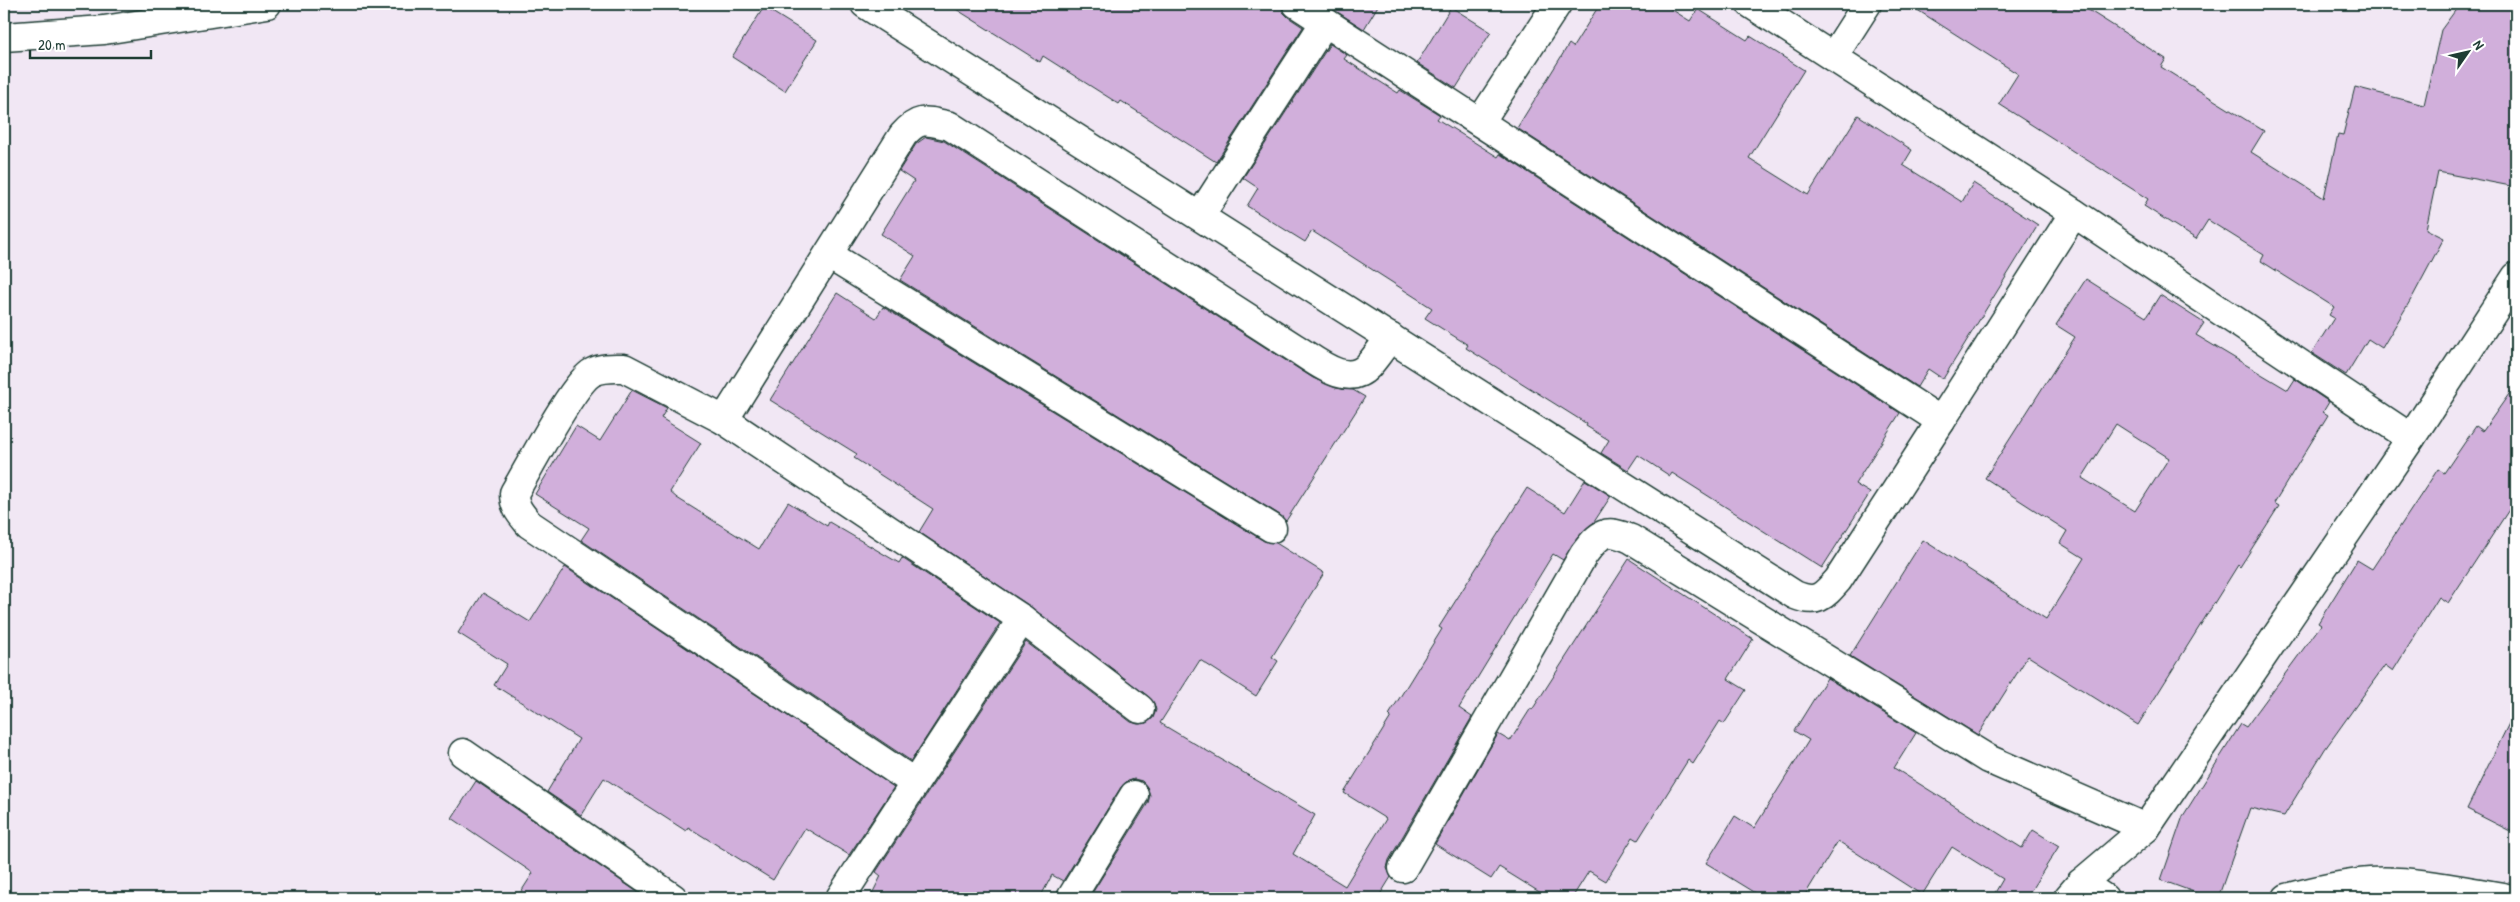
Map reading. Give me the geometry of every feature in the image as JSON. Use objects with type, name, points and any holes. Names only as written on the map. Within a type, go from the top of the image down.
[{"type":"street","points":[[4,37],[104,30],[267,4]]},
{"type":"street","points":[[865,4],[1795,595],[1807,600],[1815,600],[1826,593],[1838,580],[2074,213]]},
{"type":"street","points":[[1297,4],[1941,421]]},
{"type":"street","points":[[1480,122],[1557,4]]},
{"type":"street","points":[[1751,4],[2074,213],[2411,438]]},
{"type":"street","points":[[1833,57],[1866,4]]},
{"type":"street","points":[[1200,216],[1325,22]]},
{"type":"street","points":[[724,420],[903,135],[914,123],[924,120],[950,126],[1287,343],[1338,373],[1354,376],[1367,367],[1390,337]]},
{"type":"street","points":[[829,255],[1272,528]]},
{"type":"street","points":[[2074,891],[2146,828],[2411,438],[2516,277]]},
{"type":"street","points":[[915,783],[529,524],[514,504],[514,493],[577,387],[592,372],[605,368],[624,368],[724,420],[1022,619],[1140,709]]},
{"type":"street","points":[[1403,868],[1584,554],[1596,539],[1606,533],[1615,532],[1631,538],[1988,759],[2146,828]]},
{"type":"street","points":[[840,898],[1022,619]]},
{"type":"street","points":[[463,753],[673,898]]},
{"type":"street","points":[[1071,898],[1134,795]]},
{"type":"street","points":[[2287,898],[2312,891],[2370,882],[2430,886],[2507,898]]},
{"type":"street","points":[[2074,891],[2104,898]]},
{"type":"building","points":[[948,4],[1281,4],[1283,12],[1303,27],[1216,162],[1121,101],[1119,104],[1043,56],[1040,62]]},
{"type":"building","points":[[1325,4],[1379,4],[1364,29]]},
{"type":"building","points":[[1600,4],[1663,4],[1690,21],[1698,9],[1747,40],[1750,36],[1804,70],[1749,158],[1808,195],[1858,115],[1912,150],[1903,165],[1962,202],[1973,183],[2038,225],[1943,379],[1928,369],[1917,387],[1517,128],[1569,44],[1573,47]]},
{"type":"building","points":[[1908,4],[2079,4],[2166,59],[2161,67],[2264,131],[2251,152],[2324,198],[2338,134],[2343,135],[2355,87],[2424,105],[2441,30],[2460,4],[2516,4],[2516,187],[2438,172],[2426,229],[2444,238],[2382,348],[2368,339],[2346,375],[2312,353],[2334,318],[2329,315],[2334,307],[2261,261],[2264,255],[2208,220],[2196,239],[2144,206],[2148,199],[1999,104],[2018,74]]},
{"type":"building","points":[[764,7],[817,40],[785,91],[732,57]]},
{"type":"building","points":[[1451,7],[1491,32],[1456,88],[1417,63]]},
{"type":"building","points":[[1330,44],[1347,55],[1344,59],[1398,93],[1400,90],[1440,115],[1437,119],[1498,157],[1500,154],[1900,413],[1855,484],[1870,493],[1822,568],[1672,473],[1670,476],[1638,455],[1628,470],[1601,453],[1609,440],[1586,426],[1587,424],[1466,348],[1468,345],[1425,318],[1432,308],[1312,231],[1305,242],[1247,206],[1258,188],[1243,178]]},
{"type":"building","points":[[926,137],[944,141],[1313,378],[1336,388],[1353,390],[1365,397],[1286,521],[1280,515],[900,280],[915,256],[881,234],[914,181],[899,171],[916,144]]},
{"type":"building","points":[[2086,279],[2146,317],[2160,295],[2204,323],[2196,335],[2288,390],[2295,379],[2329,402],[2323,412],[2328,415],[2274,503],[2279,506],[2240,567],[2238,565],[2138,725],[2028,656],[1978,735],[1850,656],[1923,540],[2046,619],[2084,558],[2060,543],[2067,531],[1985,478],[2075,337],[2056,325]],"holes":[[[2116,424],[2169,458],[2135,511],[2082,478]]]},
{"type":"building","points":[[837,293],[876,318],[883,307],[1264,541],[1276,543],[1324,573],[1272,657],[1278,661],[1256,696],[1200,660],[1160,723],[1315,815],[1293,854],[1345,886],[1386,819],[1344,793],[1442,629],[1439,627],[1527,488],[1565,512],[1585,480],[1611,496],[1594,522],[1578,537],[1563,560],[1553,554],[1459,708],[1472,717],[1389,860],[1387,868],[1391,877],[1378,898],[1098,898],[1091,895],[1148,803],[1150,795],[1147,787],[1142,781],[1134,779],[1126,782],[1121,787],[1063,881],[1052,875],[1040,898],[870,898],[881,876],[876,872],[1026,642],[1131,722],[1138,724],[1146,723],[1153,718],[1156,710],[1154,703],[1149,697],[1031,607],[919,532],[933,509],[854,458],[857,454],[770,400]]},
{"type":"building","points":[[2516,384],[2516,499],[2448,603],[2439,597],[2393,671],[2385,665],[2325,749],[2284,816],[2250,808],[2218,898],[2210,898],[2161,880],[2183,816],[2241,724],[2246,727],[2321,625],[2318,623],[2357,560],[2372,569],[2438,469],[2444,473],[2476,426],[2483,431]]},
{"type":"building","points":[[632,390],[667,408],[661,418],[701,443],[670,492],[677,498],[759,549],[788,502],[827,526],[829,522],[899,563],[902,558],[1000,623],[911,761],[581,540],[589,528],[535,494],[576,426],[600,441]]},
{"type":"building","points":[[1629,559],[1753,639],[1728,679],[1746,690],[1724,724],[1720,721],[1693,764],[1688,760],[1638,840],[1633,837],[1606,881],[1589,871],[1572,898],[1549,898],[1499,867],[1491,879],[1435,844],[1498,734],[1510,741]]},
{"type":"building","points":[[565,567],[894,787],[849,855],[805,828],[773,880],[688,827],[686,831],[604,778],[581,815],[547,792],[579,739],[494,685],[507,664],[458,633],[483,593],[530,622]]},
{"type":"building","points":[[1827,678],[1916,733],[1894,768],[2022,848],[2033,830],[2059,846],[2026,898],[1992,898],[2003,879],[1952,847],[1922,895],[1838,841],[1803,898],[1763,898],[1706,863],[1735,816],[1754,828],[1809,740],[1794,731]]},
{"type":"building","points":[[2516,709],[2516,834],[2467,809]]},
{"type":"building","points":[[476,781],[646,898],[517,898],[533,873],[452,818]]}]
